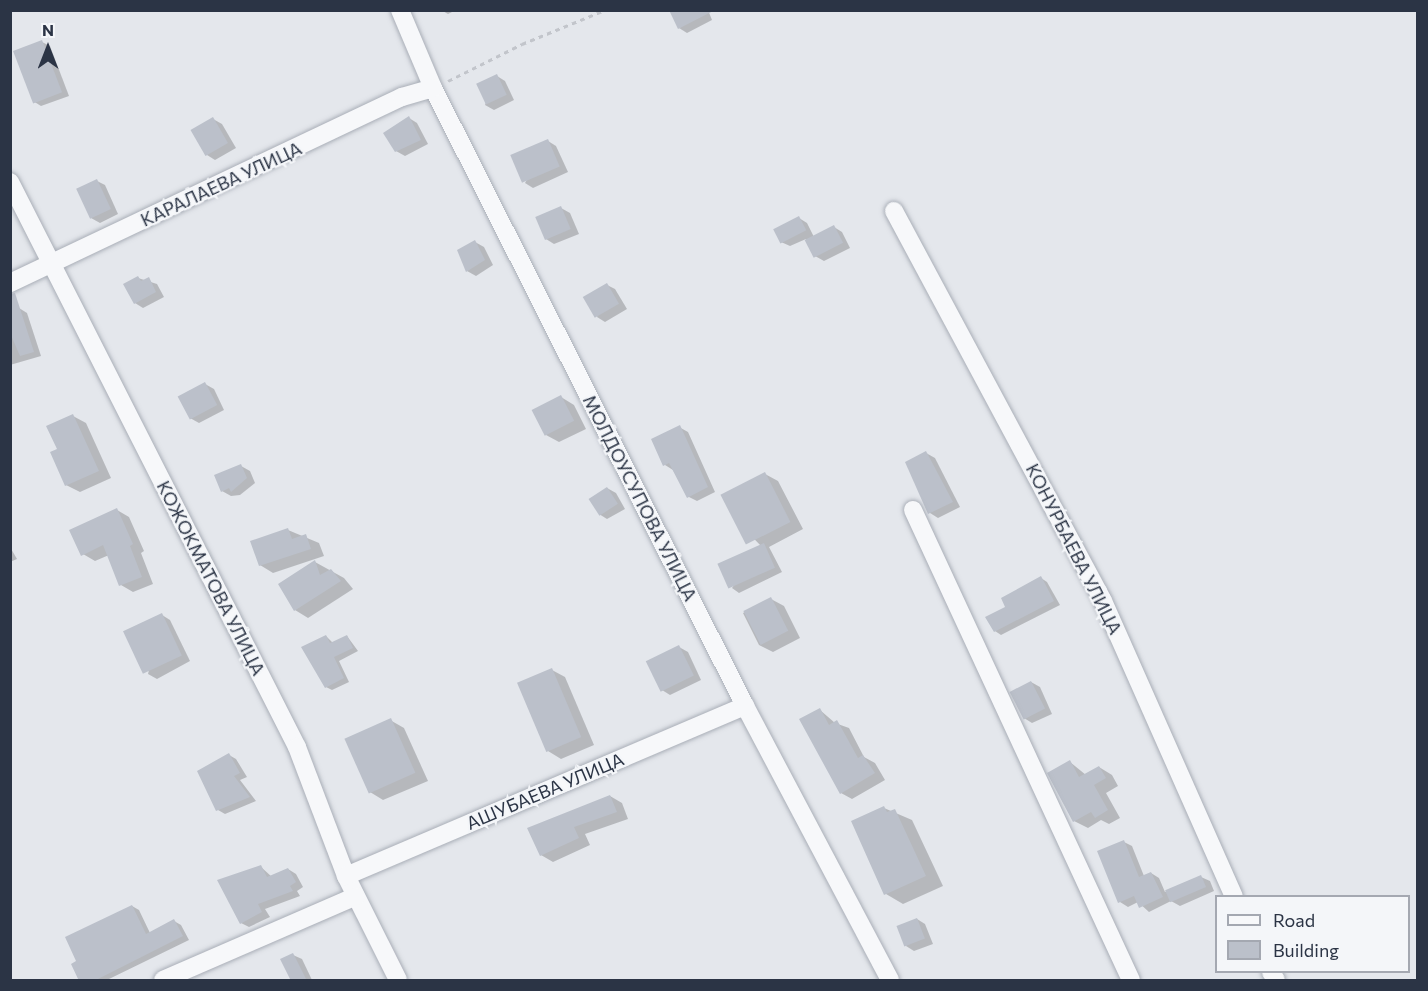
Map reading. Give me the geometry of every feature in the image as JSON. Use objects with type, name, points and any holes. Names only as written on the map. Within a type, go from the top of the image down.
[{"type":"street","name":"МОЛДОУСУПОВА УЛИЦА","points":[[400,10],[433,88],[745,706],[890,981]]},
{"type":"street","name":"КАРАЛАЕВА УЛИЦА","points":[[10,284],[402,98],[433,88]]},
{"type":"street","name":"КОЖОКМАТОВА УЛИЦА","points":[[10,182],[50,265],[297,747],[346,876],[398,981]]},
{"type":"street","name":"КОНУРБАЕВА УЛИЦА","points":[[894,211],[1103,601],[1233,895]]},
{"type":"street","points":[[913,510],[1131,981]]},
{"type":"street","name":"АШУБАЕВА УЛИЦА","points":[[346,876],[745,706]]},
{"type":"street","points":[[163,981],[356,896]]},
{"type":"path","points":[[433,88],[522,44],[605,10]]},
{"type":"building","points":[[669,10],[715,10],[678,29]]},
{"type":"building","points":[[42,40],[62,92],[33,103],[13,51]]},
{"type":"building","points":[[497,74],[507,95],[486,105],[476,84]]},
{"type":"building","points":[[409,116],[421,140],[395,152],[383,133]]},
{"type":"building","points":[[213,117],[228,143],[205,156],[190,130]]},
{"type":"building","points":[[548,139],[560,167],[522,183],[510,155]]},
{"type":"building","points":[[97,179],[111,209],[90,219],[76,189]]},
{"type":"building","points":[[561,206],[571,229],[545,240],[535,217]]},
{"type":"building","points":[[799,216],[806,230],[780,243],[773,229]]},
{"type":"building","points":[[834,225],[843,243],[814,258],[805,240]]},
{"type":"building","points":[[475,240],[485,260],[466,272],[457,250]]},
{"type":"building","points":[[138,276],[141,281],[149,277],[156,292],[134,304],[123,284]]},
{"type":"building","points":[[607,283],[619,304],[595,318],[583,297]]},
{"type":"building","points":[[15,293],[34,352],[20,356],[10,333],[10,294]]},
{"type":"building","points":[[205,382],[217,405],[190,420],[178,397]]},
{"type":"building","points":[[561,395],[574,421],[545,436],[532,410]]},
{"type":"building","points":[[73,414],[99,471],[65,486],[50,452],[57,449],[46,426]]},
{"type":"building","points":[[680,425],[708,487],[687,498],[669,463],[663,466],[651,439]]},
{"type":"building","points":[[926,451],[953,502],[928,514],[905,462]]},
{"type":"building","points":[[241,464],[247,478],[231,492],[229,488],[221,492],[214,475]]},
{"type":"building","points":[[765,472],[790,522],[746,545],[720,495]]},
{"type":"building","points":[[607,487],[618,504],[599,516],[589,499]]},
{"type":"building","points":[[117,508],[133,544],[130,546],[142,577],[119,586],[103,545],[81,556],[69,530]]},
{"type":"building","points":[[288,528],[292,539],[306,534],[311,549],[259,566],[250,541]]},
{"type":"building","points":[[764,543],[775,568],[728,588],[717,564]]},
{"type":"building","points":[[315,560],[320,575],[331,569],[341,581],[294,611],[278,584]]},
{"type":"building","points":[[1041,576],[1054,601],[994,632],[985,617],[1005,607],[1001,598]]},
{"type":"building","points":[[771,597],[788,631],[761,645],[743,611]]},
{"type":"building","points":[[162,613],[182,656],[143,674],[123,631]]},
{"type":"building","points":[[326,635],[330,643],[347,635],[353,648],[334,657],[344,678],[325,688],[301,647]]},
{"type":"building","points":[[679,645],[694,676],[661,692],[646,661]]},
{"type":"building","points":[[552,668],[581,737],[546,752],[517,683]]},
{"type":"building","points":[[1031,681],[1045,709],[1024,720],[1010,692]]},
{"type":"building","points":[[820,708],[829,725],[837,720],[858,758],[863,755],[875,773],[840,794],[799,719]]},
{"type":"building","points":[[391,718],[415,773],[369,794],[344,739]]},
{"type":"building","points":[[229,753],[240,773],[234,776],[250,797],[216,811],[197,771]]},
{"type":"building","points":[[1070,760],[1079,777],[1099,766],[1106,778],[1094,785],[1108,810],[1095,818],[1091,812],[1073,822],[1047,773]]},
{"type":"building","points":[[610,795],[617,812],[574,827],[579,838],[540,856],[527,828]]},
{"type":"building","points":[[884,806],[887,812],[895,809],[926,876],[884,895],[851,821]]},
{"type":"building","points":[[1124,840],[1139,877],[1151,872],[1163,897],[1139,908],[1134,896],[1118,903],[1097,851]]},
{"type":"building","points":[[261,865],[267,877],[288,868],[296,882],[290,886],[293,891],[258,904],[262,912],[240,924],[217,880]]},
{"type":"building","points":[[1201,875],[1206,887],[1170,902],[1165,890]]},
{"type":"building","points":[[132,905],[146,934],[174,919],[183,936],[94,981],[79,981],[71,964],[76,961],[65,937]]},
{"type":"building","points":[[917,918],[925,939],[904,946],[896,926]]},
{"type":"building","points":[[293,953],[307,981],[291,981],[280,959]]}]
